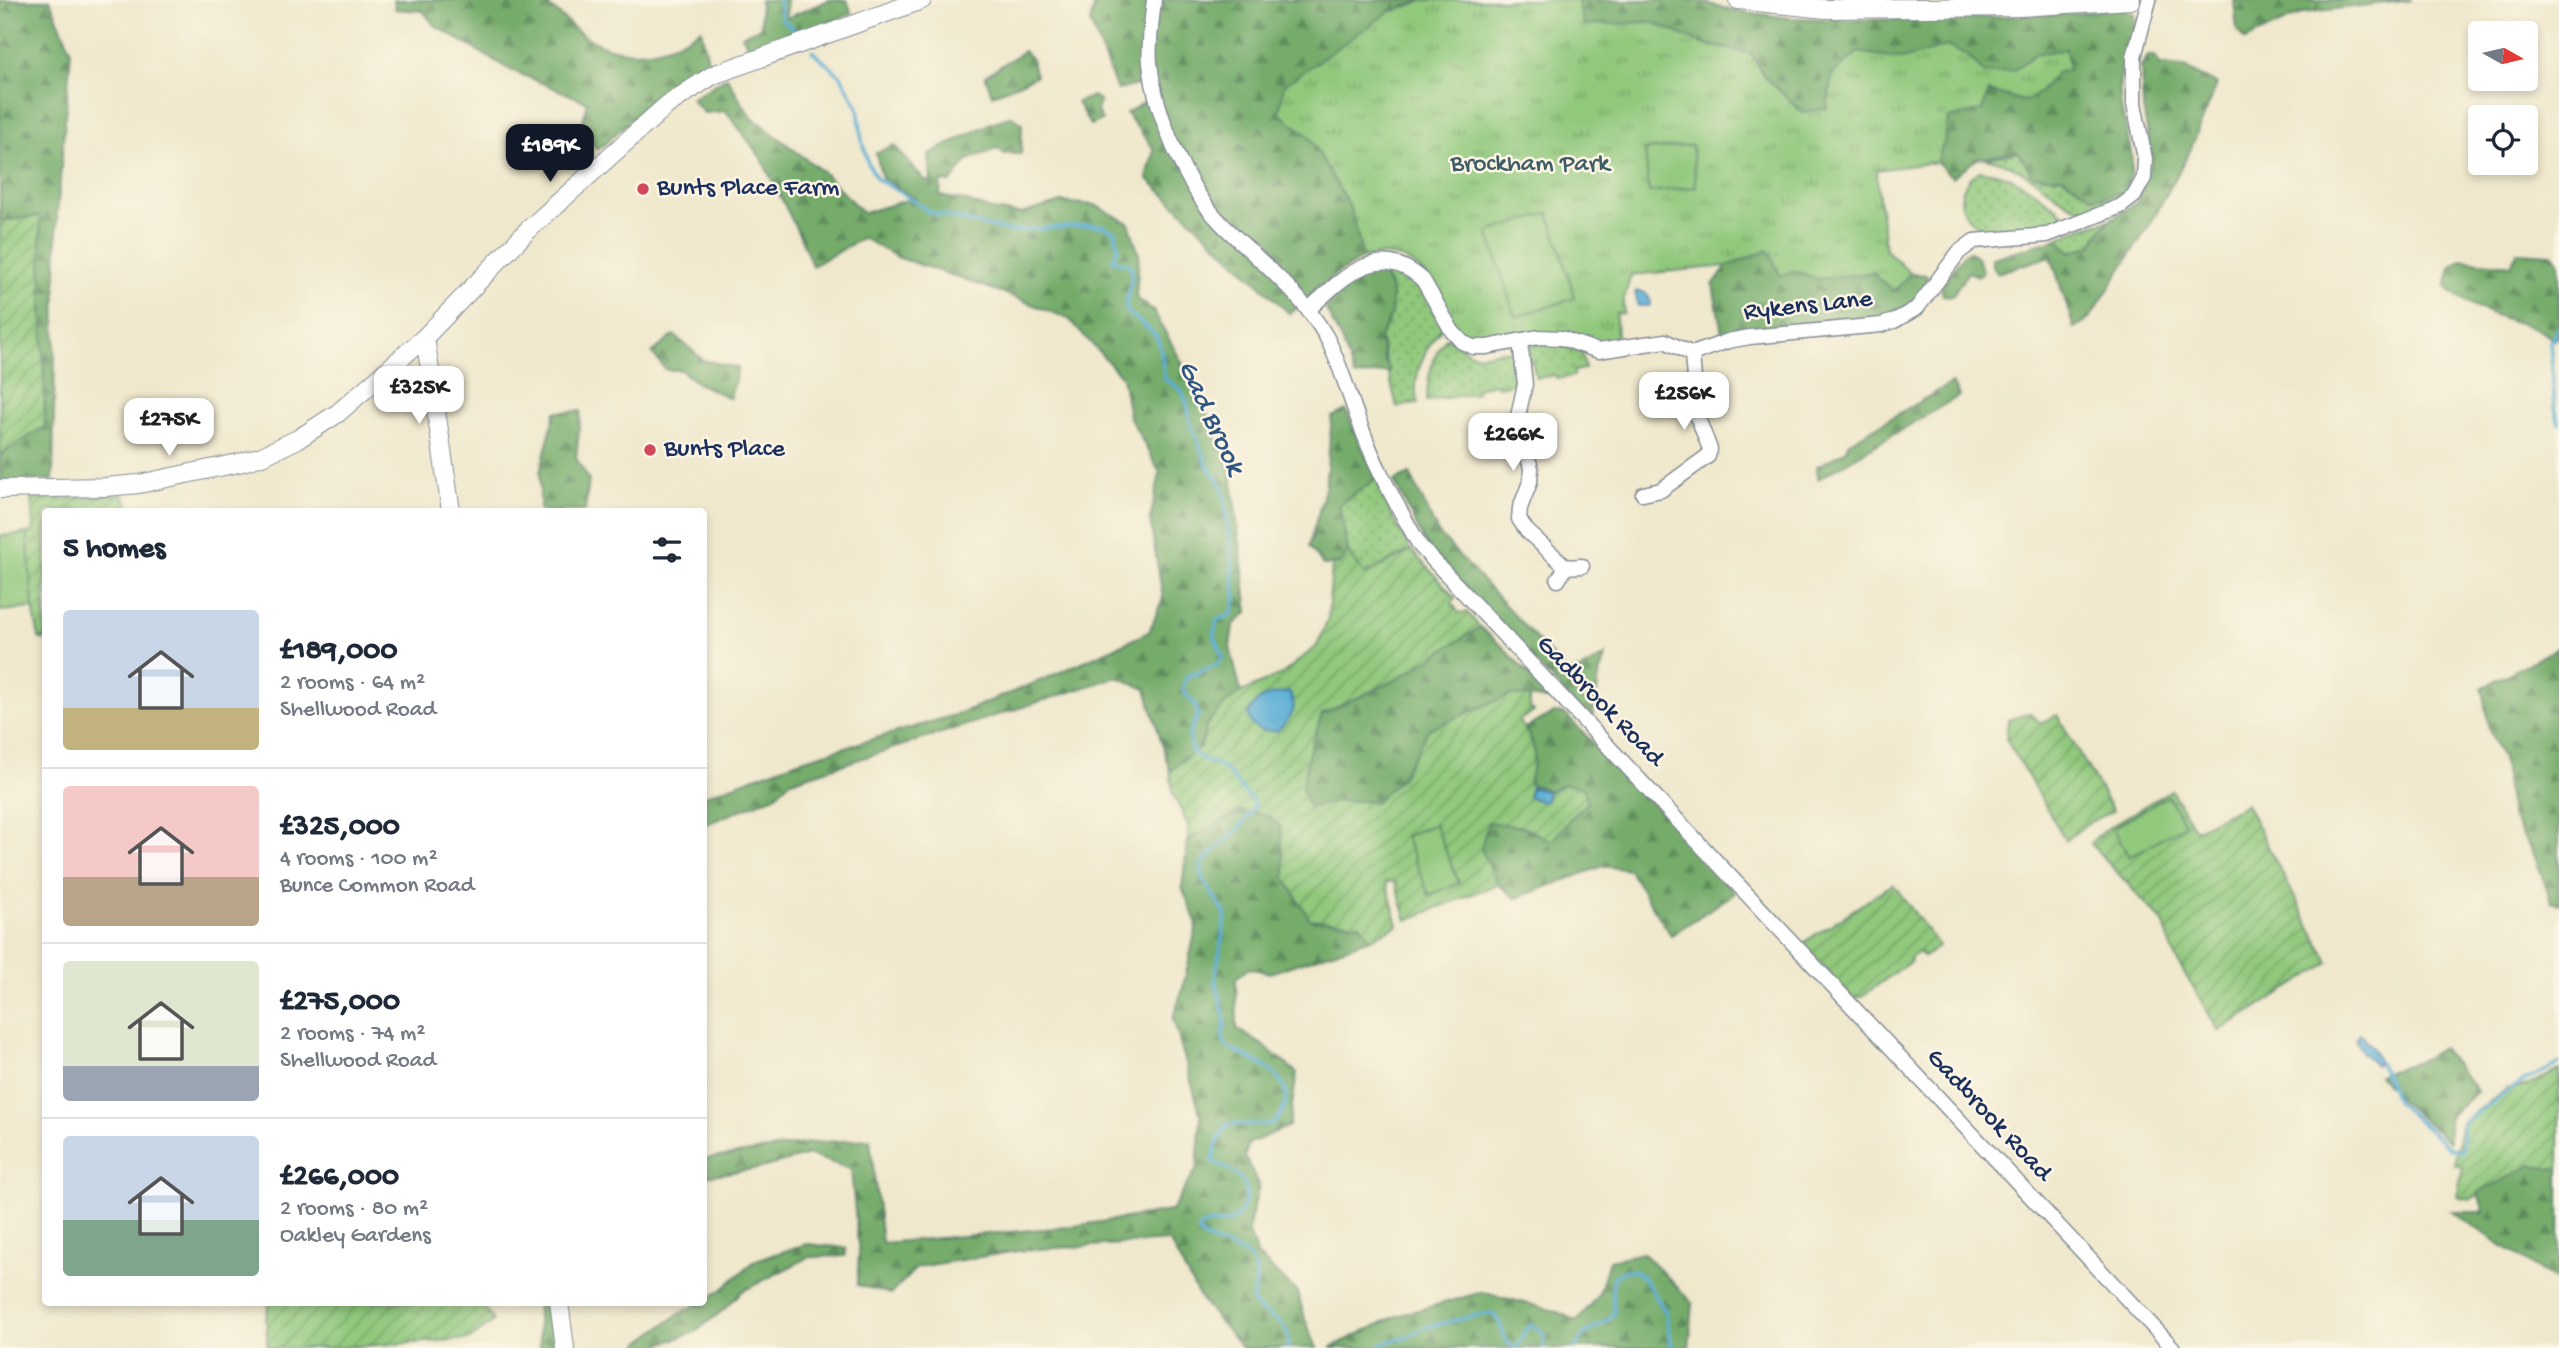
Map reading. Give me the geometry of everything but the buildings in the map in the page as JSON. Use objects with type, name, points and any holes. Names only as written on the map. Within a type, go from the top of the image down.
[{"type":"street","points":[[0,489],[123,486],[262,456],[320,427],[425,337],[519,239],[667,105],[713,75],[922,0]]},
{"type":"street","name":"Gadbrook Road","points":[[1154,0],[1149,60],[1153,85],[1190,183],[1218,220],[1308,310],[1327,340],[1364,435],[1393,499],[1420,546],[2173,1348]]},
{"type":"street","points":[[1738,0],[1813,9],[1916,9],[2067,5],[2131,0]]},
{"type":"street","name":"Rykens Lane","points":[[1692,354],[1728,341],[1750,337],[1881,325],[1894,321],[1917,309],[1959,252],[1974,241],[2047,235],[2121,206],[2134,196],[2144,178],[2145,159],[2133,84],[2137,44],[2149,0]]},
{"type":"street","points":[[1308,310],[1362,267],[1378,261],[1395,262],[1410,269],[1423,280],[1452,331],[1462,342],[1473,347],[1520,342],[1538,337],[1561,338],[1598,351],[1665,341],[1692,354],[1697,416],[1710,449],[1709,456],[1661,490],[1643,494]]},
{"type":"street","points":[[425,337],[451,508]]},
{"type":"street","points":[[1520,342],[1525,384],[1518,416],[1531,468],[1530,482],[1520,508],[1519,519],[1562,574],[1583,566]]},
{"type":"street","points":[[560,1306],[565,1348]]},
{"type":"green space","points":[[0,0],[50,0],[71,51],[57,214],[53,480],[0,481],[0,455],[45,426],[40,216],[0,221]]},
{"type":"green space","points":[[394,0],[540,0],[583,35],[613,49],[628,51],[643,52],[672,45],[701,29],[709,65],[653,99],[598,150],[581,130],[587,102],[509,69],[434,25],[423,11],[395,9]]},
{"type":"green space","points":[[760,0],[786,0],[787,18],[829,0],[847,0],[852,14],[750,50],[742,35],[761,27]]},
{"type":"green space","points":[[1096,0],[1426,0],[1389,12],[1279,113],[1309,136],[1351,209],[1363,258],[1335,275],[1290,314],[1147,178],[1154,149],[1126,113],[1148,100],[1141,84],[1117,90],[1090,22]]},
{"type":"green space","name":"Brockham Park","points":[[1426,0],[1578,0],[1583,25],[1652,22],[1705,45],[1751,53],[1765,77],[1802,112],[1827,109],[1832,75],[1858,52],[1902,59],[1947,46],[1967,55],[1985,74],[2014,70],[2035,54],[2066,49],[2069,69],[2056,73],[2040,92],[2024,101],[1989,91],[1982,110],[1948,118],[1937,162],[1876,170],[1885,249],[1910,273],[1895,291],[1877,278],[1874,272],[1818,279],[1797,271],[1781,276],[1768,250],[1727,266],[1631,275],[1623,302],[1624,313],[1616,314],[1617,342],[1481,342],[1465,337],[1459,331],[1432,285],[1415,266],[1405,259],[1393,256],[1363,258],[1351,209],[1309,136],[1279,113],[1284,85],[1389,12]]},
{"type":"green space","points":[[1578,0],[1696,0],[1731,10],[1789,18],[1866,20],[2069,14],[2123,8],[2134,14],[2135,22],[2120,81],[2122,110],[2132,163],[2126,192],[2095,198],[2062,177],[2033,175],[2018,152],[1977,159],[1952,177],[1937,162],[1948,118],[1982,110],[1989,91],[2023,101],[2040,92],[2056,73],[2036,54],[2014,70],[1985,75],[1967,55],[1947,46],[1902,59],[1858,52],[1832,75],[1827,109],[1802,112],[1765,77],[1751,53],[1705,45],[1652,22],[1582,25]]},
{"type":"green space","points":[[2234,0],[2411,0],[2303,13],[2245,40],[2237,30]]},
{"type":"green space","points":[[1024,51],[1031,58],[1036,76],[992,95],[985,76]]},
{"type":"green space","points":[[2148,56],[2155,56],[2160,65],[2183,67],[2217,84],[2190,151],[2152,221],[2090,318],[2074,329],[2051,256],[1997,273],[1992,265],[1992,258],[2057,239],[2070,252],[2091,246],[2109,220],[2137,202],[2152,159],[2143,108],[2141,67]]},
{"type":"green space","points":[[727,77],[750,116],[823,172],[863,213],[914,198],[882,178],[876,153],[894,145],[925,181],[931,181],[929,154],[989,124],[1012,116],[1022,124],[1021,154],[1004,154],[998,148],[968,160],[951,182],[941,181],[940,196],[991,210],[1021,214],[1061,202],[1095,205],[1129,223],[1139,254],[1136,298],[1153,310],[1198,392],[1231,472],[1248,612],[1233,625],[1230,647],[1241,692],[1226,703],[1207,724],[1201,746],[1170,771],[1146,689],[1117,677],[791,781],[775,796],[707,824],[707,795],[798,761],[955,715],[1047,678],[1149,632],[1163,598],[1150,520],[1160,473],[1129,416],[1122,377],[1069,319],[1004,293],[897,257],[863,238],[812,266],[761,158],[726,111],[704,113],[691,99]]},
{"type":"green space","points":[[1093,96],[1100,101],[1097,111],[1102,120],[1090,125],[1077,102]]},
{"type":"green space","points":[[1692,145],[1696,187],[1649,192],[1645,150]]},
{"type":"green space","points":[[2018,152],[2033,175],[2062,177],[2095,198],[2126,192],[2112,203],[2099,209],[2088,210],[2066,202],[2020,170],[1986,158]]},
{"type":"green space","points":[[1980,171],[2004,175],[2026,186],[2065,215],[2066,219],[2062,224],[2018,233],[1991,231],[1980,227],[1965,214],[1961,196],[1970,178]]},
{"type":"green space","points":[[1549,213],[1575,298],[1515,317],[1488,232]]},
{"type":"green space","points":[[40,216],[45,426],[0,455],[0,221]]},
{"type":"green space","points":[[2109,220],[2091,246],[2070,252],[2057,239],[2078,229]]},
{"type":"green space","points":[[1769,250],[1797,271],[1818,279],[1874,272],[1895,291],[1910,273],[1926,275],[1929,285],[1913,306],[1886,321],[1723,338],[1713,285],[1727,266]]},
{"type":"green space","points":[[1970,252],[1977,257],[1983,271],[1979,276],[1968,272],[1952,296],[1943,295],[1940,288],[1965,253]]},
{"type":"green space","points":[[2518,252],[2552,254],[2559,261],[2559,334],[2553,340],[2537,329],[2476,307],[2446,287],[2451,267],[2462,260],[2511,265]]},
{"type":"green space","points":[[1393,269],[1417,286],[1443,326],[1421,363],[1416,383],[1418,403],[1397,407],[1380,338],[1391,315],[1392,291],[1381,270]]},
{"type":"green space","points":[[1381,270],[1392,291],[1391,315],[1380,338],[1390,372],[1355,377],[1326,309],[1336,295],[1349,284],[1364,275]]},
{"type":"green space","points":[[674,335],[703,360],[738,368],[730,398],[697,383],[681,370],[666,370],[652,353]]},
{"type":"green space","points":[[1446,338],[1475,354],[1511,351],[1518,363],[1512,364],[1516,383],[1476,388],[1476,393],[1427,401],[1431,368]]},
{"type":"green space","points":[[1553,342],[1582,352],[1585,369],[1574,371],[1574,376],[1557,379],[1555,375],[1536,378],[1532,361],[1527,362],[1530,347]]},
{"type":"green space","points":[[1952,383],[1959,396],[1818,479],[1817,466],[1846,451],[1848,443]]},
{"type":"green space","points":[[1346,410],[1376,479],[1339,505],[1348,552],[1340,564],[1323,565],[1309,546],[1325,489],[1332,417]]},
{"type":"green space","points":[[581,411],[576,458],[589,480],[585,508],[540,508],[540,472],[555,412]]},
{"type":"green space","points":[[1410,474],[1438,533],[1567,672],[1580,670],[1606,655],[1600,671],[1592,723],[1426,545],[1394,481]]},
{"type":"green space","points":[[1376,479],[1390,513],[1411,550],[1364,575],[1348,552],[1339,505]]},
{"type":"green space","points":[[122,494],[131,508],[42,508],[42,639],[39,638],[33,608],[27,533],[33,532],[31,496],[44,500],[51,497],[60,499]]},
{"type":"green space","points":[[27,533],[33,608],[0,611],[0,536]]},
{"type":"green space","points":[[1411,550],[1456,598],[1452,603],[1459,613],[1467,612],[1480,627],[1395,680],[1322,714],[1309,752],[1302,788],[1309,808],[1342,801],[1375,803],[1401,778],[1429,729],[1510,695],[1530,697],[1530,708],[1534,712],[1519,720],[1530,737],[1534,750],[1529,784],[1551,791],[1565,784],[1584,788],[1587,803],[1552,841],[1523,827],[1488,822],[1481,849],[1498,884],[1407,920],[1395,881],[1386,882],[1398,925],[1371,939],[1360,924],[1310,919],[1286,880],[1280,826],[1267,815],[1240,811],[1188,840],[1188,825],[1173,794],[1170,771],[1201,746],[1207,724],[1226,703],[1241,692],[1282,674],[1317,646],[1328,619],[1332,565],[1340,564],[1348,552],[1365,575]]},
{"type":"green space","points":[[1480,627],[1502,646],[1549,696],[1547,700],[1530,697],[1429,729],[1401,778],[1375,803],[1342,801],[1309,808],[1302,788],[1309,752],[1322,714],[1395,680]]},
{"type":"green space","points":[[2559,647],[2559,904],[2551,901],[2536,859],[2511,815],[2502,758],[2489,730],[2482,688]]},
{"type":"green space","points":[[1554,713],[1565,714],[1685,837],[1735,893],[1671,935],[1629,870],[1603,866],[1516,898],[1498,884],[1480,849],[1488,822],[1523,827],[1552,841],[1587,803],[1565,784],[1551,791],[1529,784],[1534,749],[1525,728]]},
{"type":"green space","points":[[2030,713],[2040,723],[2057,715],[2113,811],[2086,824],[2066,841],[2006,739],[2008,720]]},
{"type":"green space","points":[[2171,790],[2195,830],[2246,804],[2329,963],[2219,1031],[2175,957],[2163,922],[2090,843],[2106,829]]},
{"type":"green space","points":[[2168,796],[2185,825],[2129,857],[2113,828]]},
{"type":"green space","points":[[1240,811],[1266,815],[1280,826],[1286,880],[1360,924],[1371,939],[1270,973],[1249,968],[1236,978],[1237,1029],[1260,1043],[1297,1073],[1289,1126],[1248,1144],[1245,1157],[1259,1186],[1248,1230],[1257,1255],[1297,1292],[1317,1348],[1242,1348],[1201,1300],[1169,1241],[1024,1250],[917,1267],[891,1294],[857,1285],[859,1255],[851,1169],[809,1155],[761,1168],[707,1176],[707,1159],[809,1143],[870,1139],[882,1243],[1068,1227],[1171,1211],[1197,1168],[1201,1116],[1173,1018],[1197,924],[1182,887],[1188,840]]},
{"type":"green space","points":[[1435,824],[1459,883],[1429,895],[1405,836]]},
{"type":"green space","points":[[1893,884],[1939,946],[1924,957],[1919,952],[1910,958],[1911,961],[1862,996],[1853,999],[1803,943]]},
{"type":"green space","points":[[2442,1048],[2477,1091],[2449,1117],[2449,1142],[2400,1100],[2379,1075],[2421,1060]]},
{"type":"green space","points":[[2559,1070],[2559,1169],[2532,1165],[2478,1193],[2479,1196],[2469,1199],[2457,1196],[2463,1167],[2454,1164],[2462,1122],[2507,1089],[2529,1085]]},
{"type":"green space","points":[[2517,1086],[2559,1169],[2559,1283],[2452,1212],[2484,1212],[2478,1193],[2516,1111],[2507,1089]]},
{"type":"green space","points":[[807,1244],[846,1248],[845,1256],[809,1257],[741,1292],[726,1308],[695,1332],[657,1348],[637,1348],[640,1342],[679,1314],[693,1306],[707,1306],[707,1298],[720,1291],[756,1260]]},
{"type":"green space","points":[[1643,1253],[1693,1303],[1689,1348],[1330,1348],[1394,1317],[1482,1292],[1555,1311],[1577,1321],[1599,1294],[1609,1260]]},
{"type":"green space","points":[[268,1306],[484,1306],[493,1321],[470,1339],[330,1348],[268,1348],[266,1320]]},
{"type":"green space","points":[[537,1306],[552,1306],[557,1348],[540,1348]]},
{"type":"water","points":[[1635,292],[1648,296],[1651,303],[1649,306],[1638,306]]},
{"type":"water","points":[[1289,692],[1294,704],[1292,713],[1277,731],[1260,730],[1252,725],[1248,714],[1255,704],[1271,695]]},
{"type":"water","points":[[1531,787],[1548,792],[1545,802],[1528,797]]},
{"type":"water","points":[[2360,1033],[2380,1064],[2375,1065],[2362,1053],[2356,1040]]},
{"type":"waterway","name":"Gad Brook","points":[[779,0],[782,19],[794,29]]},
{"type":"waterway","name":"Gad Brook","points":[[812,51],[841,76],[858,107],[862,141],[868,163],[877,179],[929,212],[1008,231],[1090,225],[1104,226],[1115,232],[1118,248],[1112,260],[1131,265],[1132,277],[1125,309],[1156,336],[1161,351],[1164,378],[1181,390],[1187,402],[1190,422],[1209,469],[1219,481],[1224,493],[1236,600],[1231,615],[1217,620],[1214,635],[1223,657],[1217,665],[1186,677],[1183,691],[1195,704],[1198,716],[1189,733],[1192,751],[1204,760],[1223,767],[1255,804],[1239,828],[1201,865],[1203,880],[1226,915],[1215,979],[1225,1019],[1223,1039],[1226,1046],[1276,1075],[1286,1096],[1283,1109],[1273,1124],[1228,1124],[1225,1128],[1213,1162],[1244,1182],[1244,1204],[1233,1220],[1199,1227],[1200,1235],[1245,1254],[1251,1260],[1256,1279],[1252,1302],[1283,1326],[1289,1339],[1287,1348]]},
{"type":"waterway","points":[[2559,328],[2550,342],[2555,407],[2559,424]]},
{"type":"waterway","points":[[2380,1064],[2397,1102],[2448,1147],[2462,1151],[2463,1123],[2520,1083],[2559,1064]]},
{"type":"waterway","name":"Gad Brook","points":[[1575,1348],[1584,1334],[1608,1320],[1614,1313],[1614,1277],[1624,1271],[1633,1270],[1643,1277],[1666,1312],[1672,1348]]},
{"type":"waterway","name":"Gad Brook","points":[[1376,1348],[1426,1327],[1483,1314],[1494,1314],[1505,1338],[1511,1346],[1517,1348]]},
{"type":"waterway","name":"Gad Brook","points":[[1517,1348],[1531,1325],[1540,1330],[1545,1338],[1543,1348]]},
{"type":"place","name":"Bunts Place Farm","points":[[643,189]]},
{"type":"place","name":"Bunts Place","points":[[650,450]]}]
